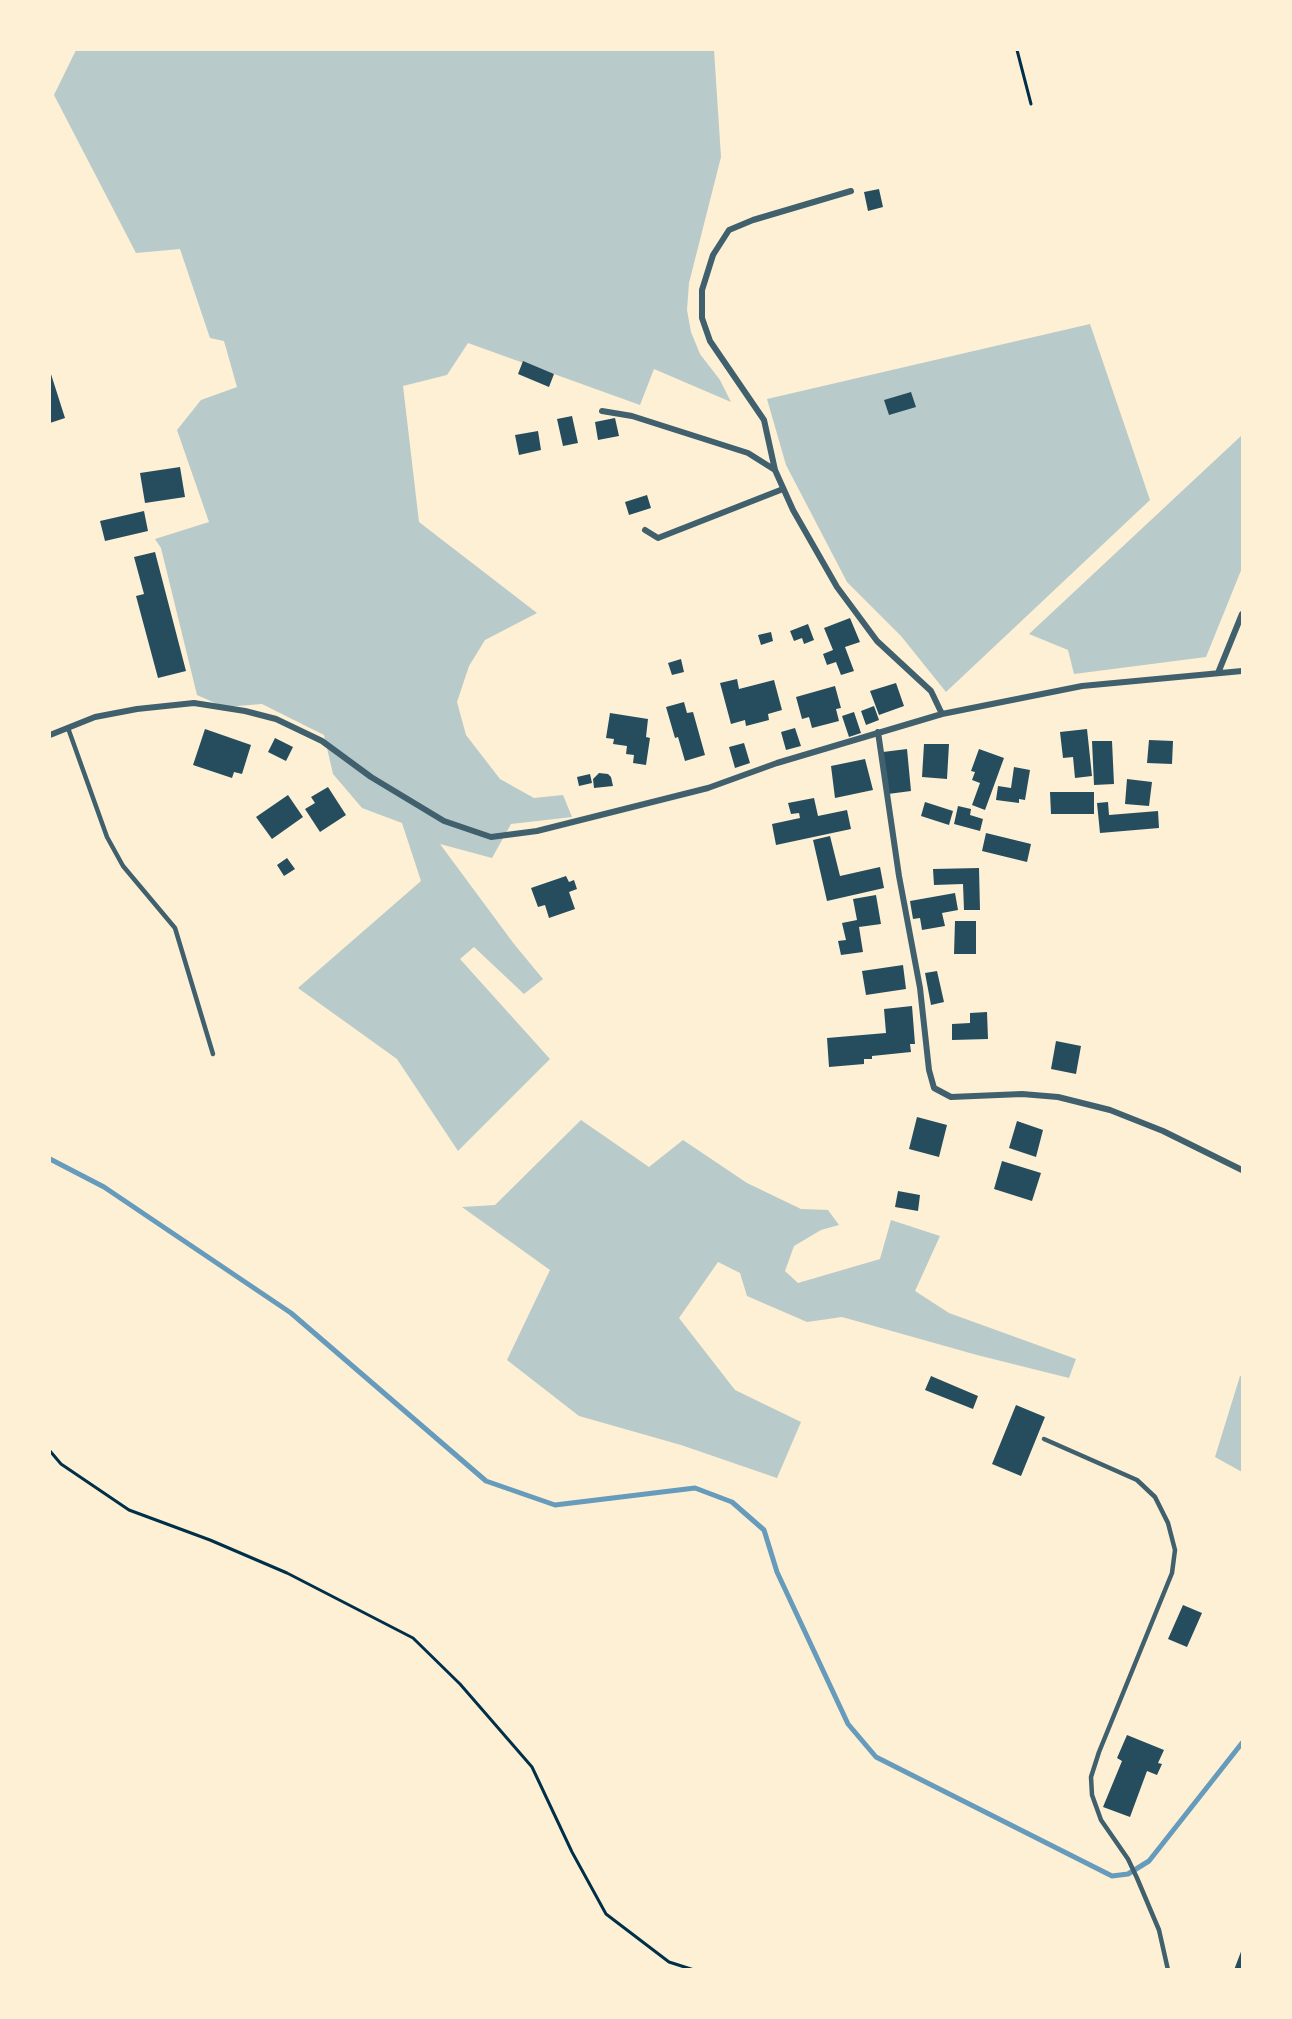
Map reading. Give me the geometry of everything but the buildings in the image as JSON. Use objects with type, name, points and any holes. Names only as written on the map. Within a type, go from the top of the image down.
[{"type":"street","points":[[851,190],[753,220],[729,230],[713,255],[702,290],[702,318],[710,341],[764,420],[775,470],[783,489],[837,587],[877,641],[931,691],[942,714]]},
{"type":"street","points":[[602,411],[632,416],[748,453],[775,470]]},
{"type":"street","points":[[645,530],[658,538],[783,489]]},
{"type":"street","points":[[1218,673],[1242,614]]},
{"type":"street","points":[[50,735],[94,717],[137,709],[194,703],[266,716],[322,741],[371,777],[444,821],[491,837],[537,831],[708,788],[878,732],[942,714],[1082,686],[1242,670]]},
{"type":"street","points":[[878,732],[920,988],[929,1070],[934,1088],[951,1097],[1022,1094],[1058,1097],[1110,1110],[1163,1131],[1242,1170]]},
{"type":"lane","points":[[68,728],[107,837],[123,866],[175,928],[213,1054]]},
{"type":"lane","points":[[1044,1439],[1137,1480],[1155,1497],[1168,1523],[1174,1550],[1172,1574],[1099,1752],[1091,1777],[1092,1795],[1101,1820],[1128,1859],[1137,1878],[1159,1930],[1168,1970]]},
{"type":"path","points":[[1017,50],[1031,104]]},
{"type":"path","points":[[50,1451],[61,1464],[129,1510],[210,1540],[287,1573],[413,1638],[460,1684],[532,1767],[572,1852],[606,1914],[669,1962],[694,1970]]},
{"type":"shaded area","points":[[76,50],[714,50],[721,157],[689,283],[687,310],[691,332],[700,354],[720,380],[731,402],[654,369],[640,405],[468,343],[447,375],[403,386],[419,522],[537,613],[485,640],[469,666],[457,702],[466,735],[500,779],[534,798],[563,795],[572,817],[511,824],[492,858],[440,844],[514,944],[543,979],[524,994],[474,947],[460,959],[550,1059],[458,1151],[397,1059],[298,988],[421,881],[402,823],[362,808],[333,774],[324,735],[262,704],[224,707],[197,695],[161,548],[155,539],[209,522],[177,430],[201,400],[237,387],[224,341],[210,338],[180,249],[136,253],[54,95]]},
{"type":"shaded area","points":[[1090,324],[1150,500],[946,692],[901,636],[847,582],[786,465],[767,399]]},
{"type":"shaded area","points":[[1242,435],[1242,568],[1206,657],[1074,674],[1068,650],[1029,634]]},
{"type":"shaded area","points":[[581,1120],[649,1167],[683,1140],[747,1183],[801,1209],[828,1210],[839,1225],[821,1230],[794,1246],[785,1271],[798,1283],[880,1259],[891,1220],[940,1236],[915,1291],[949,1313],[1076,1359],[1069,1378],[842,1317],[807,1322],[747,1296],[740,1273],[718,1262],[679,1318],[735,1390],[801,1422],[777,1478],[681,1445],[579,1416],[507,1360],[550,1270],[462,1207],[495,1205]]},
{"type":"shaded area","points":[[1240,1376],[1242,1376],[1242,1472],[1215,1457]]},
{"type":"waterway","points":[[50,1159],[104,1187],[291,1313],[486,1481],[555,1505],[695,1488],[732,1502],[764,1530],[777,1572],[848,1724],[876,1757],[1112,1876],[1128,1874],[1149,1861],[1242,1743]]}]
